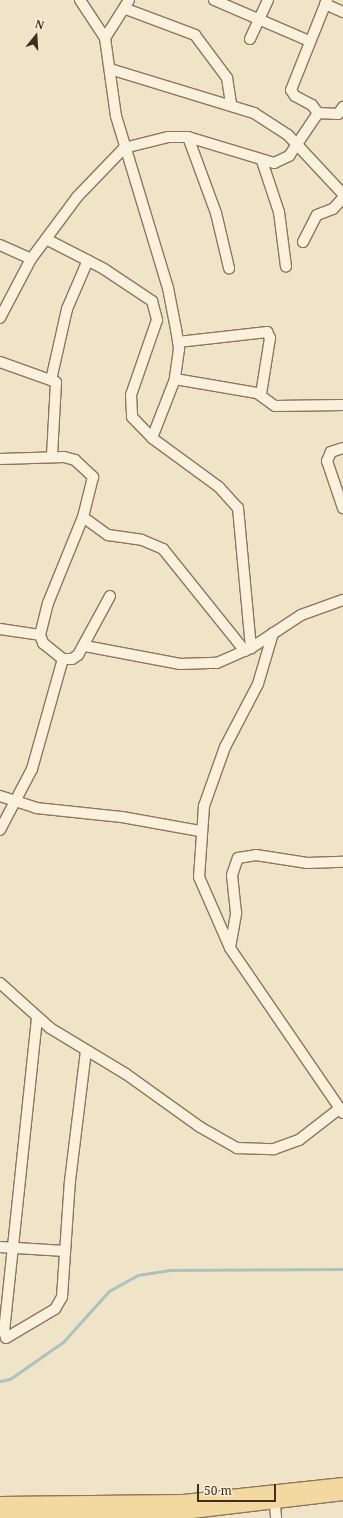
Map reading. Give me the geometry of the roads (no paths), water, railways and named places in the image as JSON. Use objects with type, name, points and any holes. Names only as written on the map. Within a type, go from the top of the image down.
[{"type":"main road","points":[[0,1513],[143,1515],[213,1513],[274,1496],[343,1484]]},
{"type":"main road","points":[[0,1503],[147,1502],[343,1493]]},
{"type":"street","points":[[80,0],[105,38],[124,148],[161,297],[158,320],[129,407],[132,417],[156,432],[219,487],[238,508],[248,650]]},
{"type":"street","points":[[214,0],[309,41]]},
{"type":"street","points":[[250,39],[268,0]]},
{"type":"street","points":[[318,113],[312,105],[295,96],[291,90],[309,41],[326,2],[343,12]]},
{"type":"street","points":[[105,38],[127,4],[195,35],[227,78],[231,104]]},
{"type":"street","points":[[110,69],[231,104],[271,122],[297,144],[343,194]]},
{"type":"street","points":[[318,113],[338,114],[343,107]]},
{"type":"street","points":[[0,318],[31,259],[78,197],[124,148],[168,137],[188,137],[262,161],[283,162],[318,113]]},
{"type":"street","points":[[188,137],[216,213],[229,268]]},
{"type":"street","points":[[262,161],[279,212],[286,267]]},
{"type":"street","points":[[303,242],[317,215],[333,209],[343,198]]},
{"type":"street","points":[[46,239],[161,297],[172,306],[178,342],[175,379],[156,432]]},
{"type":"street","points":[[0,245],[31,259]]},
{"type":"street","points":[[51,380],[67,309],[88,260]]},
{"type":"street","points":[[178,342],[267,332],[270,338],[261,394]]},
{"type":"street","points":[[0,362],[51,380],[58,386],[52,456]]},
{"type":"street","points":[[175,379],[261,394],[275,406],[343,405]]},
{"type":"street","points":[[343,448],[331,452],[328,461],[343,508]]},
{"type":"street","points":[[0,458],[52,456],[75,460],[91,473],[92,488],[83,517],[52,591],[40,635],[50,652],[62,659],[72,659],[85,646],[110,596]]},
{"type":"street","points":[[83,517],[108,535],[142,540],[163,549],[248,650]]},
{"type":"street","points":[[85,646],[200,665],[248,650],[301,615],[343,600]]},
{"type":"street","points":[[0,629],[40,635]]},
{"type":"street","points":[[0,983],[36,1018],[86,1051],[126,1074],[200,1127],[237,1148],[274,1149],[303,1137],[341,1111],[230,948],[200,877],[200,831],[204,806],[224,747],[258,684],[273,634]]},
{"type":"street","points":[[0,830],[32,769],[62,659]]},
{"type":"street","points":[[0,796],[15,803],[200,831]]},
{"type":"street","points":[[230,948],[236,913],[232,875],[238,858],[256,855],[307,863],[343,862]]},
{"type":"street","points":[[36,1018],[4,1330],[6,1338],[58,1306],[86,1051]]},
{"type":"street","points":[[0,1247],[65,1251]]},
{"type":"street","points":[[274,1496],[276,1518]]},
{"type":"waterway","points":[[0,1381],[10,1379],[63,1342],[109,1291],[138,1275],[170,1270],[343,1269]]}]
